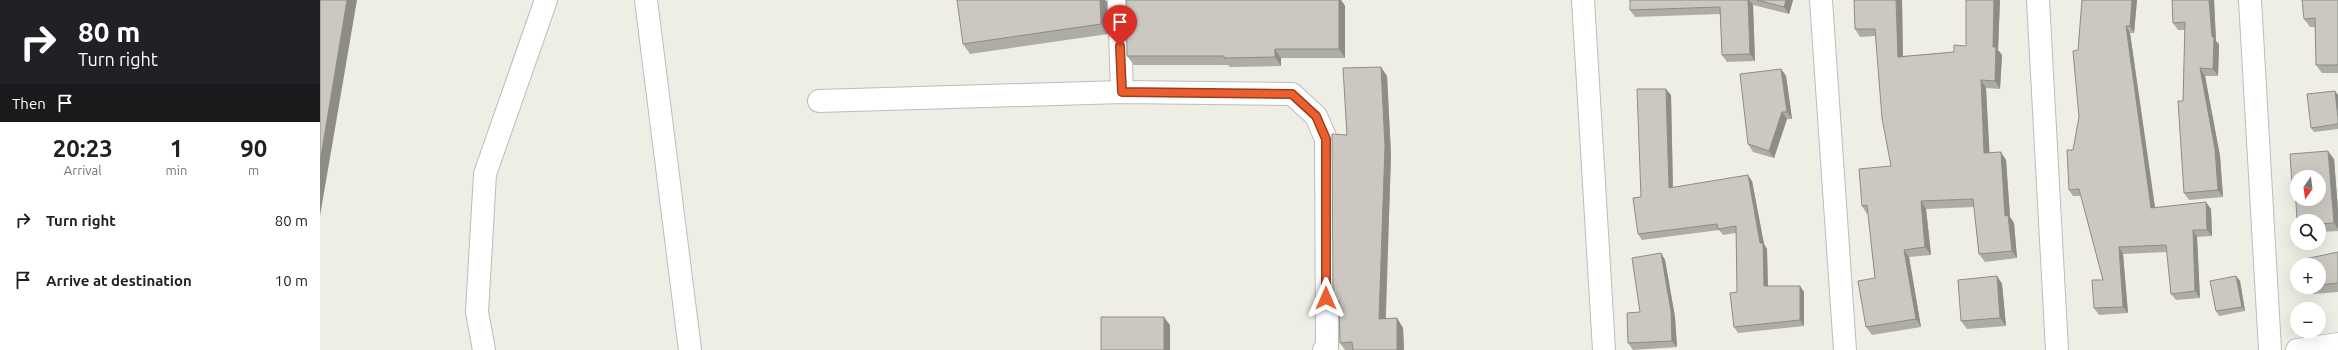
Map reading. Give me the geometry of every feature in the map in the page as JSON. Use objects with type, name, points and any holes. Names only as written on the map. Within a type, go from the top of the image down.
[{"type":"street","points":[[484,350],[477,312],[485,174],[546,0]]},
{"type":"street","points":[[646,0],[690,350]]},
{"type":"street","points":[[1119,0],[1122,92]]},
{"type":"street","points":[[1583,0],[1604,350]]},
{"type":"street","points":[[1821,0],[1845,350]]},
{"type":"street","points":[[2038,0],[2057,350]]},
{"type":"street","points":[[2250,0],[2270,350]]},
{"type":"street","points":[[819,101],[1122,92],[1292,94],[1316,116],[1326,139],[1327,346],[1324,350]]},
{"type":"street","points":[[2297,350],[2338,344]]},
{"type":"building","points":[[320,0],[347,0],[320,162]]},
{"type":"building","points":[[957,0],[1100,0],[1101,24],[963,44]]},
{"type":"building","points":[[1126,0],[1339,0],[1339,49],[1275,49],[1275,57],[1224,58],[1224,56],[1127,56]]},
{"type":"building","points":[[1630,0],[1748,0],[1750,54],[1722,55],[1720,7],[1630,10]]},
{"type":"building","points":[[1757,0],[1786,0],[1784,7]]},
{"type":"building","points":[[1854,0],[1896,0],[1898,57],[1954,52],[1954,45],[1966,46],[1966,0],[1994,0],[1993,47],[1996,47],[1995,81],[1981,80],[1984,153],[2001,152],[2005,216],[2008,215],[2012,251],[1979,254],[1973,199],[1921,201],[1925,247],[1904,250],[1916,319],[1866,327],[1858,281],[1875,278],[1867,205],[1862,206],[1859,169],[1891,166],[1882,118],[1875,29],[1855,29]]},
{"type":"building","points":[[2082,0],[2132,0],[2130,26],[2126,26],[2151,208],[2206,202],[2207,230],[2193,230],[2195,291],[2171,294],[2166,245],[2119,247],[2123,307],[2094,308],[2092,280],[2103,280],[2079,189],[2069,190],[2067,150],[2073,150],[2079,117],[2073,51],[2078,50]]},
{"type":"building","points":[[2172,0],[2209,0],[2212,37],[2214,37],[2213,69],[2200,68],[2215,149],[2218,190],[2184,193],[2178,101],[2183,101],[2185,22],[2173,23]]},
{"type":"building","points":[[2302,0],[2338,0],[2338,65],[2316,65],[2315,18],[2304,19]]},
{"type":"building","points":[[1381,67],[1385,146],[1379,319],[1397,318],[1397,350],[1353,350],[1352,342],[1340,343],[1339,301],[1333,301],[1332,134],[1347,135],[1343,68]]},
{"type":"building","points":[[1781,69],[1787,112],[1782,112],[1769,151],[1748,144],[1740,74]]},
{"type":"building","points":[[1637,89],[1666,89],[1669,188],[1748,175],[1760,243],[1763,243],[1764,286],[1800,286],[1800,320],[1734,327],[1730,293],[1737,292],[1736,226],[1718,229],[1717,224],[1638,234],[1633,198],[1641,197]]},
{"type":"building","points":[[2335,91],[2338,124],[2311,128],[2307,94]]},
{"type":"building","points":[[2328,151],[2334,223],[2326,224],[2326,214],[2297,214],[2296,206],[2326,206],[2326,170],[2291,170],[2290,154]]},
{"type":"building","points":[[2338,252],[2338,283],[2326,284],[2326,258],[2310,258]]},
{"type":"building","points":[[1661,253],[1671,311],[1672,341],[1628,343],[1627,313],[1640,312],[1632,258]]},
{"type":"building","points":[[1997,276],[2000,318],[1961,321],[1958,280]]},
{"type":"building","points":[[2236,276],[2242,307],[2216,311],[2210,281]]},
{"type":"building","points":[[1101,317],[1164,317],[1164,350],[1101,350]]},
{"type":"route","points":[[1120,46],[1122,92],[1292,94],[1316,116],[1326,139],[1326,298]]}]
